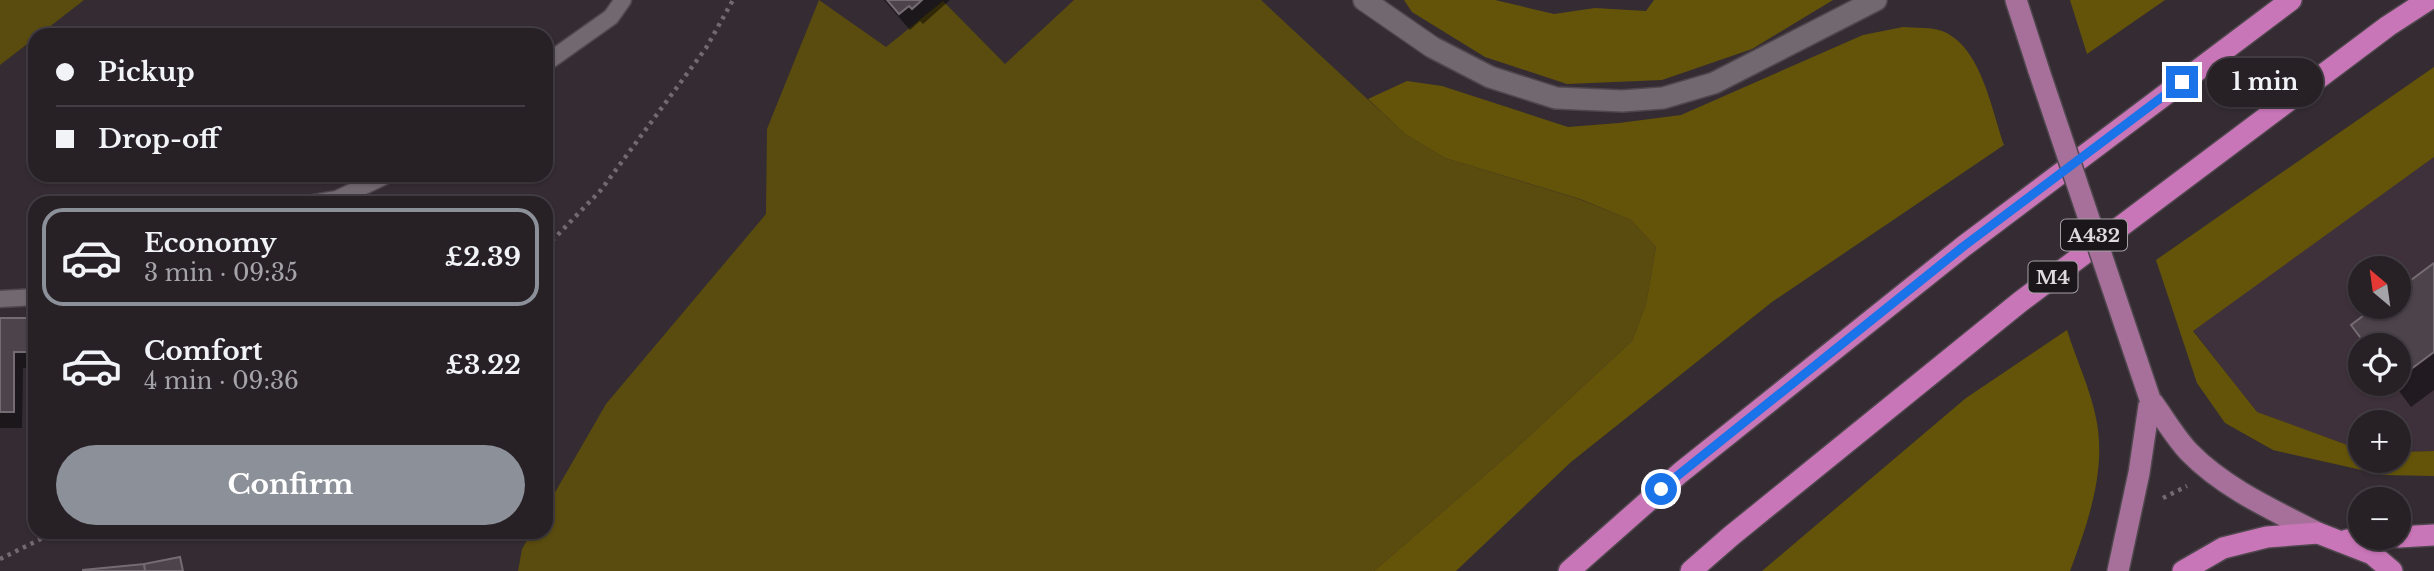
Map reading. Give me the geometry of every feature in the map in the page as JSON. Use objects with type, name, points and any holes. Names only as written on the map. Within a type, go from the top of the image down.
[{"type":"highway","points":[[1569,571],[1680,473],[1964,246],[2291,0]]},
{"type":"highway","name":"M4","points":[[1691,571],[2020,302],[2388,26],[2428,0]]},
{"type":"highway","points":[[2183,571],[2222,548],[2267,537],[2318,533],[2372,554],[2392,571]]},
{"type":"highway","points":[[2411,536],[2434,535]]},
{"type":"highway","points":[[2341,540],[2348,540]]},
{"type":"main road","name":"A432","points":[[2015,0],[2150,399],[2188,450],[2207,468],[2255,500],[2318,533]]},
{"type":"main road","name":"A432","points":[[2118,571],[2140,473],[2150,399]]},
{"type":"street","points":[[1364,0],[1432,47],[1490,77],[1556,98],[1622,102],[1663,97],[1714,83],[1876,0]]},
{"type":"lane","points":[[553,58],[611,17],[623,0]]},
{"type":"lane","points":[[343,196],[372,182]]},
{"type":"lane","points":[[0,299],[28,297]]},
{"type":"path","points":[[553,240],[601,190],[706,48],[733,0]]},
{"type":"path","points":[[2163,498],[2193,482]]},
{"type":"path","points":[[0,559],[41,539]]},
{"type":"shaded area","points":[[0,0],[84,0],[48,28],[28,28],[28,43],[0,65]]},
{"type":"shaded area","points":[[819,0],[886,47],[943,1],[1005,64],[1074,0],[1261,0],[1405,134],[1445,158],[1579,199],[1631,220],[1656,247],[1646,304],[1632,341],[1512,452],[1374,571],[518,571],[522,549],[528,539],[553,539],[553,496],[606,404],[766,214],[767,129]]},
{"type":"shaded area","points":[[1404,0],[1495,0],[1554,14],[1595,8],[1646,11],[1654,0],[1833,0],[1752,49],[1662,80],[1567,84],[1485,57],[1412,12]]},
{"type":"shaded area","points":[[2070,0],[2165,0],[2087,54]]},
{"type":"shaded area","points":[[1903,27],[1942,31],[1966,50],[1983,80],[2004,145],[1772,302],[1571,462],[1456,571],[1374,571],[1512,452],[1632,341],[1646,304],[1656,247],[1631,220],[1580,199],[1445,158],[1405,134],[1368,99],[1407,81],[1442,86],[1568,127],[1681,115],[1863,35]]},
{"type":"shaded area","points":[[2434,67],[2434,157],[2193,331],[2257,412],[2348,445],[2348,467],[2273,450],[2225,423],[2197,383],[2156,260]]},
{"type":"shaded area","points":[[2434,157],[2434,451],[2411,452],[2411,410],[2348,410],[2348,445],[2257,412],[2193,330]]},
{"type":"shaded area","points":[[2067,330],[2087,385],[2099,437],[2094,496],[2070,571],[1762,571],[1966,398]]},
{"type":"shaded area","points":[[2434,451],[2434,476],[2375,473],[2411,473],[2411,452]]},
{"type":"building","points":[[887,0],[922,0],[912,9],[909,6],[899,14]]},
{"type":"building","points":[[2434,263],[2434,352],[2411,369],[2411,333],[2357,333],[2351,325],[2359,319],[2411,319],[2412,279]]},
{"type":"building","points":[[0,318],[28,318],[28,352],[14,352],[14,412],[0,412]]},
{"type":"building","points":[[180,557],[183,571],[145,571],[144,564]]},
{"type":"building","points":[[144,564],[145,571],[83,571],[83,570]]},
{"type":"route","points":[[1661,489],[1964,246],[2182,82]]}]
